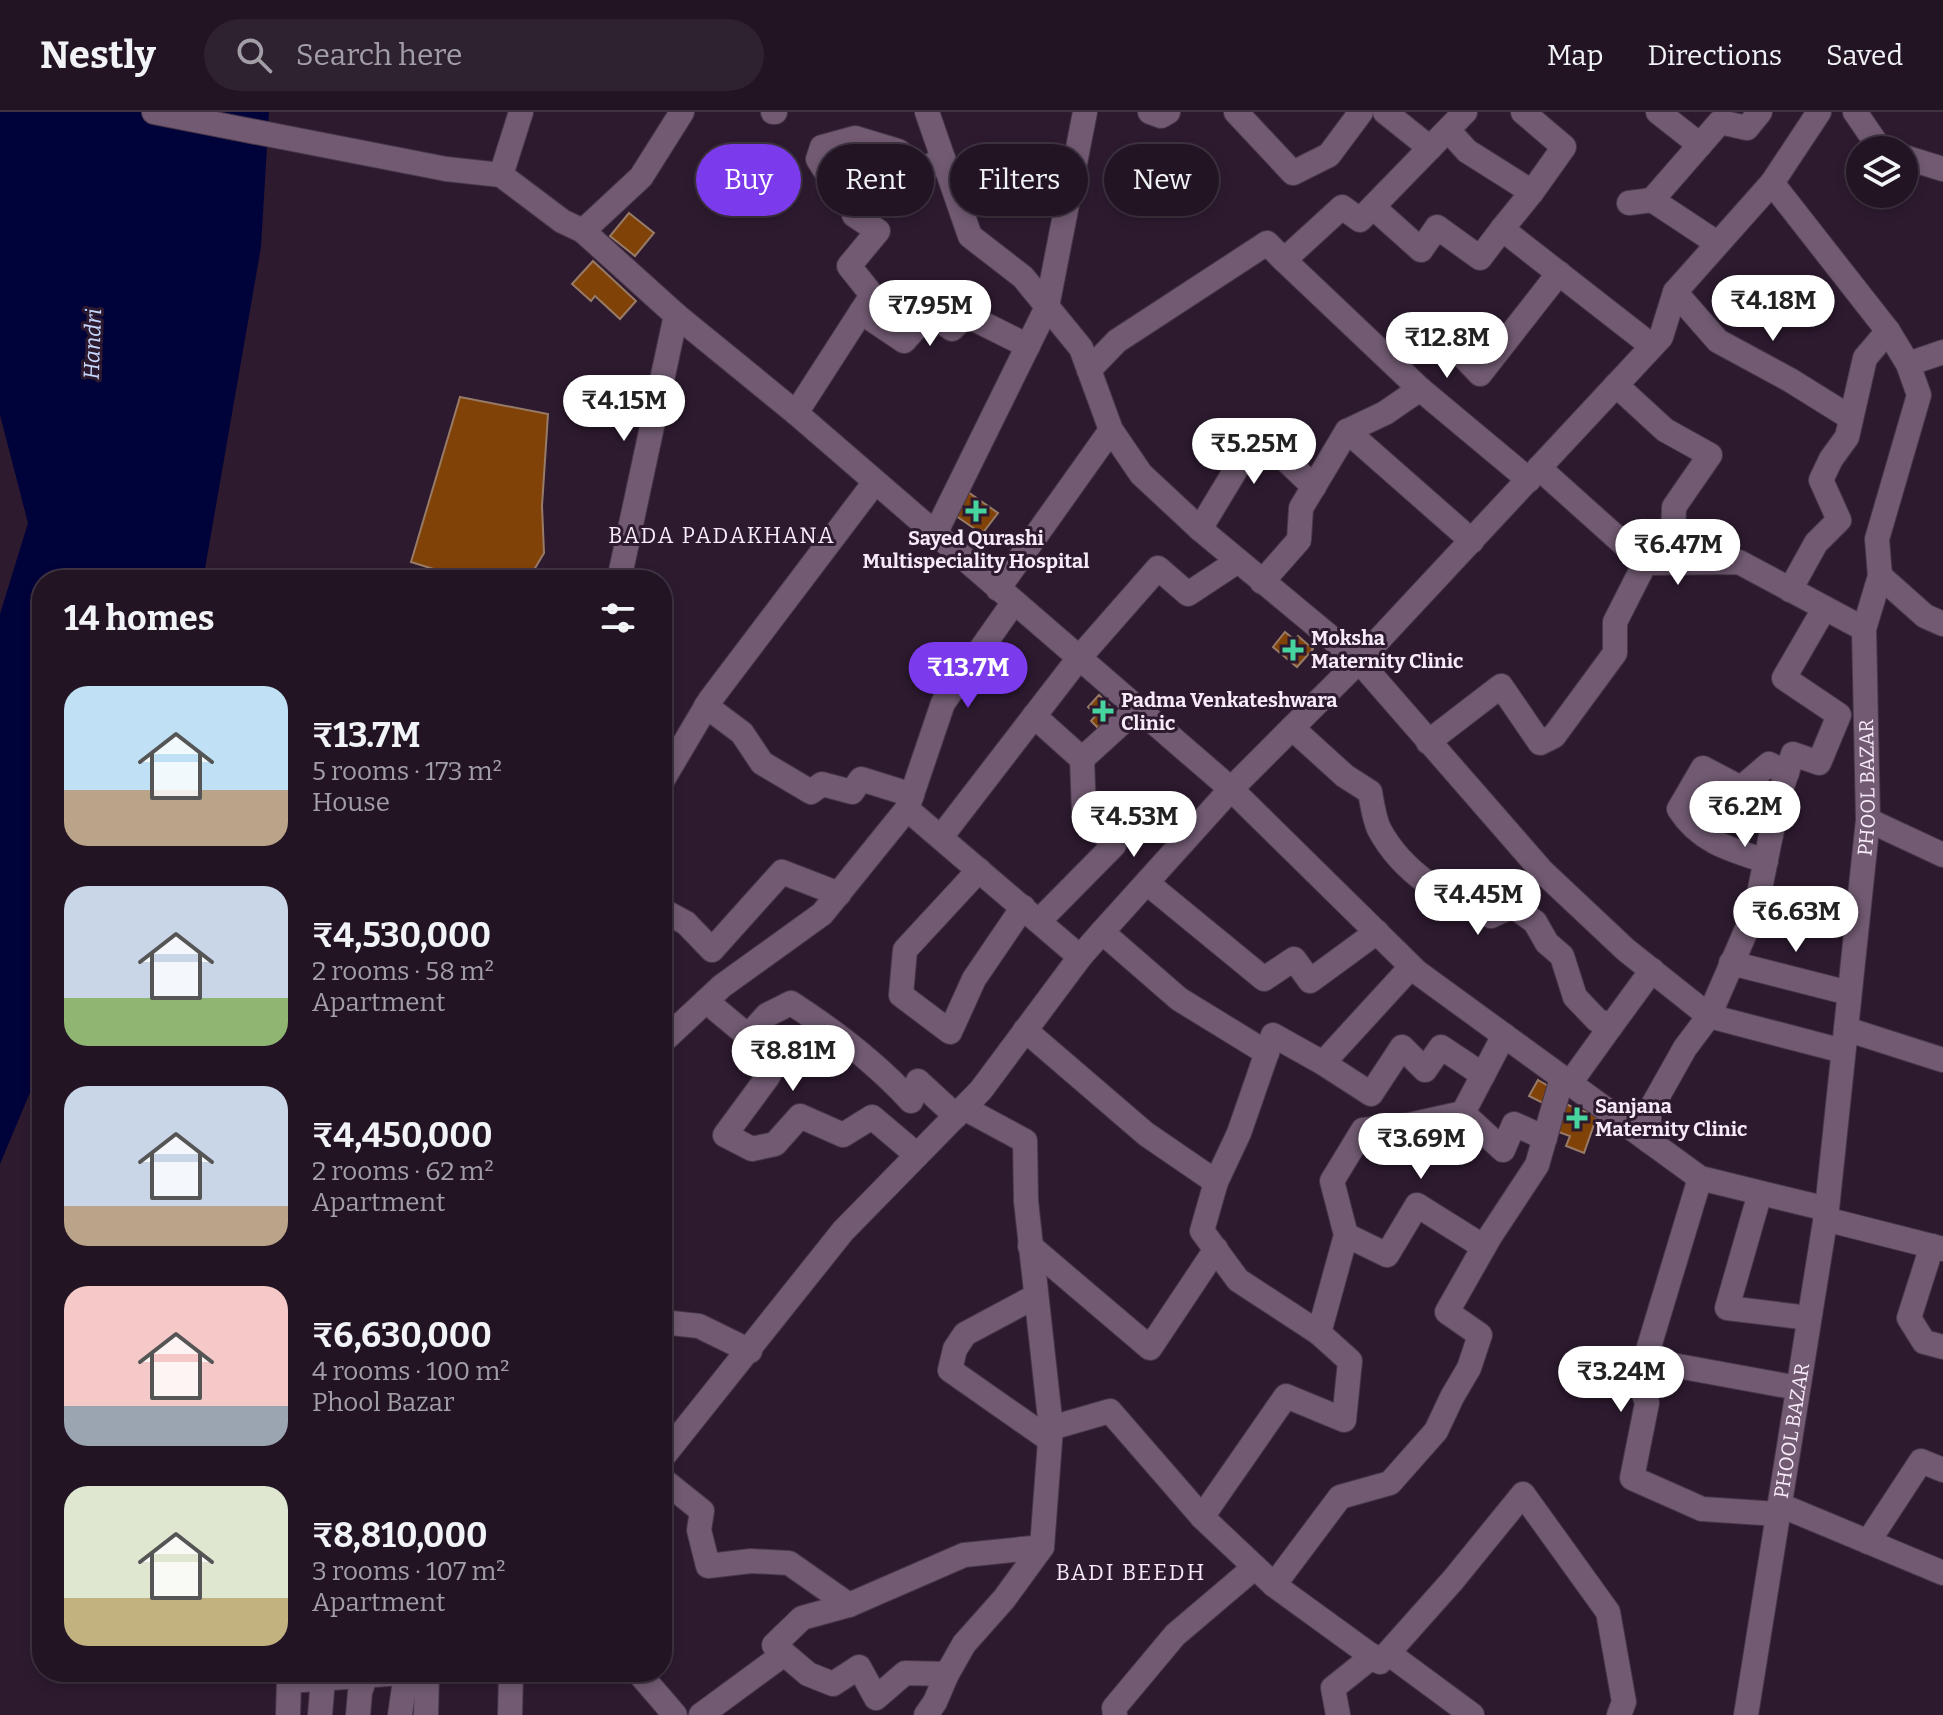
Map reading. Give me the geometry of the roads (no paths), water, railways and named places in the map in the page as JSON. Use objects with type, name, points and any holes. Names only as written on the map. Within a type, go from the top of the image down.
[{"type":"street","points":[[154,112],[446,169],[501,175],[562,221],[583,231],[676,315],[796,413],[1231,789],[1411,967],[1700,1178],[1760,1193],[1938,1248],[1909,1318],[1924,1342],[1943,1347]]},
{"type":"street","points":[[501,175],[521,112]]},
{"type":"street","points":[[583,231],[641,177],[682,112]]},
{"type":"street","points":[[927,112],[970,236],[1023,277],[1081,348],[1111,430],[1141,474],[1200,529],[1359,661],[1542,871],[1626,950],[1709,1016],[1943,1060]]},
{"type":"street","points":[[935,534],[1047,307],[1085,112]]},
{"type":"street","points":[[1150,112],[1161,116],[1168,112]]},
{"type":"street","points":[[1236,112],[1293,173],[1329,155],[1361,112]]},
{"type":"street","points":[[1385,112],[1430,148]]},
{"type":"street","points":[[1284,260],[1342,207],[1360,220],[1465,112]]},
{"type":"street","points":[[1373,207],[1421,250],[1437,227],[1480,258],[1564,147],[1523,112]]},
{"type":"street","points":[[1658,112],[1700,145]]},
{"type":"street","points":[[1717,243],[1641,201],[1700,145],[1716,117],[1747,128],[1760,112]]},
{"type":"street","points":[[672,1446],[843,1231],[981,1090],[1102,932],[1231,789],[1359,661],[1661,337],[1675,292],[1772,183],[1819,112]]},
{"type":"street","points":[[1855,112],[1871,136]]},
{"type":"street","points":[[1448,130],[1467,151],[1532,192]]},
{"type":"street","points":[[796,413],[872,295],[849,266],[878,231],[854,215],[860,201],[846,189],[840,194],[818,159],[822,147],[855,138],[898,151],[924,170],[943,158]]},
{"type":"street","points":[[1918,161],[1943,169]]},
{"type":"street","name":"PHOOL BAZAR","points":[[1746,1715],[1826,1214],[1868,820],[1864,629],[1880,576],[1877,539],[1919,395],[1908,364],[1888,331],[1772,183]]},
{"type":"street","points":[[1502,229],[1652,346]]},
{"type":"street","points":[[1089,370],[1117,341],[1267,243],[1420,389],[1534,474],[1645,563],[1739,562],[1864,629]]},
{"type":"street","points":[[1437,329],[1480,374],[1559,273]]},
{"type":"street","points":[[1675,292],[1718,341],[1851,418]]},
{"type":"street","points":[[861,312],[904,341],[929,313],[952,329],[966,315],[1028,346]]},
{"type":"street","points":[[621,570],[676,315]]},
{"type":"street","points":[[1790,590],[1816,543],[1839,520],[1821,480],[1847,437],[1865,358],[1888,331]]},
{"type":"street","points":[[1908,364],[1943,352]]},
{"type":"street","points":[[1428,742],[1501,686],[1540,743],[1554,736],[1615,653],[1615,622],[1645,563],[1673,534],[1674,507],[1710,455],[1665,430],[1616,385]]},
{"type":"street","points":[[1262,582],[1299,540],[1301,508],[1347,431],[1385,413],[1420,389]]},
{"type":"street","points":[[672,1033],[722,986],[822,914],[910,802],[943,703],[1006,596],[1111,430]]},
{"type":"street","points":[[1347,431],[1472,541]]},
{"type":"street","points":[[1200,529],[1258,433],[1314,487]]},
{"type":"street","points":[[672,764],[706,706],[875,482]]},
{"type":"street","points":[[941,837],[1079,658],[1158,568],[1188,594],[1238,561]]},
{"type":"street","points":[[1880,576],[1925,616],[1943,624]]},
{"type":"street","points":[[1649,1141],[1649,1112],[1685,1048],[1709,1016],[1756,908],[1793,754],[1819,763],[1839,715],[1784,678],[1824,609]]},
{"type":"street","points":[[706,706],[742,733],[762,763],[811,792],[822,784],[852,792],[861,779],[910,802],[941,837],[1080,957]]},
{"type":"street","points":[[1082,759],[1137,709]]},
{"type":"street","points":[[979,870],[905,950],[901,995],[950,1032],[974,979],[1031,914],[1114,845],[1084,812],[1082,759],[1034,716]]},
{"type":"street","points":[[1292,728],[1345,776],[1370,792],[1378,828],[1407,866],[1437,892],[1491,916],[1513,906],[1535,922],[1547,943],[1562,956],[1575,997],[1597,1020],[1611,1026]]},
{"type":"street","points":[[1766,861],[1728,849],[1690,826],[1679,809],[1703,768],[1741,788],[1769,764],[1787,773]]},
{"type":"street","points":[[1868,820],[1943,855]]},
{"type":"street","points":[[672,915],[686,923],[712,950],[782,872],[839,894]]},
{"type":"street","points":[[1147,883],[1264,979],[1294,959],[1310,981],[1377,932]]},
{"type":"street","points":[[1102,932],[1179,999],[1267,1053]]},
{"type":"street","points":[[1731,963],[1849,993]]},
{"type":"street","points":[[1323,1063],[1411,967]]},
{"type":"street","points":[[1274,1585],[1340,1497],[1390,1483],[1436,1431],[1469,1368],[1480,1335],[1447,1312],[1537,1165],[1566,1080],[1652,970]]},
{"type":"street","points":[[706,1001],[748,1036],[783,1050],[767,1078],[725,1135],[752,1149],[775,1144],[800,1116],[843,1135],[872,1117],[917,1155]]},
{"type":"street","points":[[748,1036],[767,1015],[791,1003],[856,1047],[884,1071],[911,1101],[918,1081],[960,1112],[1025,1141],[1030,1246],[1051,1434],[1042,1547],[1004,1599],[964,1644],[926,1715]]},
{"type":"street","points":[[1025,1030],[1146,1134],[1216,1182]]},
{"type":"street","points":[[1202,1517],[1286,1396],[1344,1420],[1350,1361],[1319,1333],[1238,1280],[1202,1231],[1216,1182],[1239,1133],[1273,1035],[1371,1094],[1402,1047],[1425,1070],[1441,1047],[1483,1075]]},
{"type":"street","points":[[1319,1333],[1346,1235],[1332,1181],[1363,1130],[1409,1125],[1463,1113],[1504,1035]]},
{"type":"street","points":[[1463,1113],[1503,1150],[1514,1124],[1545,1138]]},
{"type":"street","points":[[1700,1178],[1639,1380],[1647,1403],[1632,1478],[1702,1509],[1779,1510],[1943,1573]]},
{"type":"street","points":[[1760,1193],[1727,1308],[1809,1318]]},
{"type":"street","points":[[1346,1235],[1387,1255],[1417,1205],[1484,1247]]},
{"type":"street","points":[[1030,1246],[1150,1348],[1216,1249]]},
{"type":"street","points":[[1036,1296],[965,1334],[955,1349],[950,1370],[1051,1434]]},
{"type":"street","points":[[672,1323],[699,1326],[750,1351]]},
{"type":"street","points":[[1645,1360],[1798,1388]]},
{"type":"street","points":[[1051,1434],[1110,1411],[1202,1517],[1274,1585],[1472,1715]]},
{"type":"street","points":[[1868,1542],[1921,1461],[1943,1470]]},
{"type":"street","points":[[672,1487],[702,1511],[699,1530],[708,1566],[751,1561],[789,1563],[849,1605]]},
{"type":"street","points":[[1338,1715],[1333,1688],[1380,1655],[1453,1580],[1523,1494],[1608,1612],[1624,1702],[1619,1715]]},
{"type":"street","points":[[947,1674],[905,1673],[876,1698],[859,1667],[833,1684],[808,1674],[774,1645],[802,1618],[849,1605],[964,1555],[1042,1547]]},
{"type":"street","points":[[1115,1715],[1114,1708],[1175,1635],[1255,1567]]},
{"type":"street","points":[[701,1715],[784,1654]]},
{"type":"street","points":[[288,1715],[289,1682]]},
{"type":"street","points":[[320,1715],[329,1682]]},
{"type":"street","points":[[358,1715],[364,1682]]},
{"type":"street","points":[[400,1715],[405,1682]]},
{"type":"street","points":[[426,1715],[427,1682]]},
{"type":"street","points":[[510,1715],[511,1682]]},
{"type":"street","points":[[647,1682],[675,1715]]},
{"type":"water","name":"Handri","points":[[0,112],[269,112],[261,247],[205,570],[32,570],[32,1088],[0,1164],[0,614],[28,523],[0,415]]},
{"type":"place","name":"Sayed Qurashi Multispeciality Hospital","points":[[976,511]]},
{"type":"place","name":"Moksha Maternity Clinic","points":[[1293,650]]},
{"type":"place","name":"Padma Venkateshwara Clinic","points":[[1103,711]]},
{"type":"place","name":"Sanjana Maternity Clinic","points":[[1577,1118]]},
{"type":"district","name":"BADA PADAKHANA","points":[[722,535]]},
{"type":"district","name":"BADI BEEDH","points":[[1131,1572]]}]
